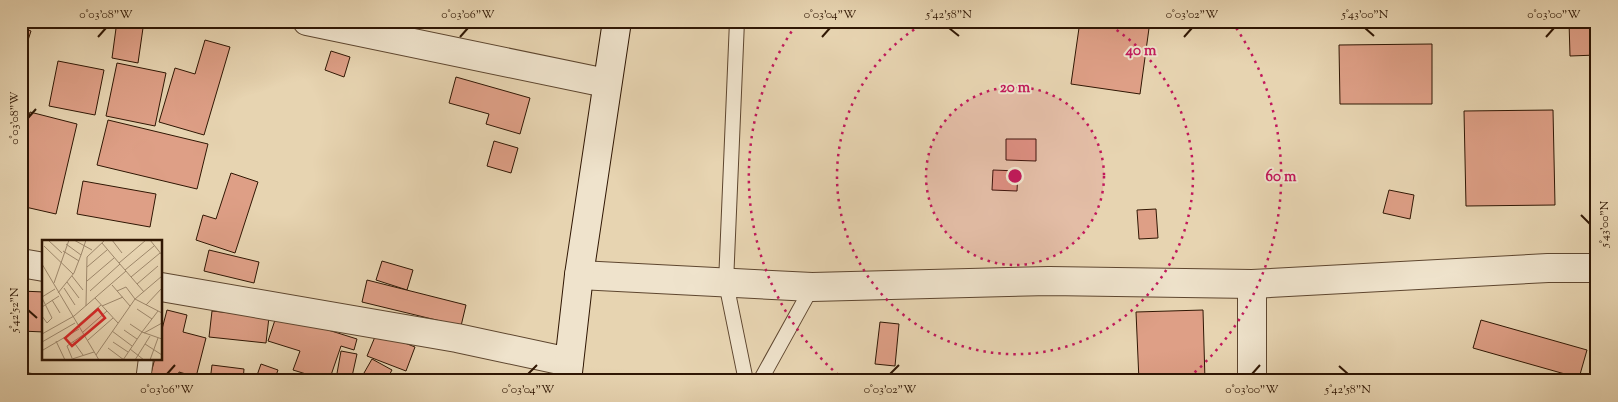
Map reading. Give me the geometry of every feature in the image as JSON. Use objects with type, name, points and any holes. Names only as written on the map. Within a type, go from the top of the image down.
[{"type":"street","points":[[307,21],[606,83]]},
{"type":"street","points":[[162,287],[457,338],[568,371],[579,275],[606,83],[617,21]]},
{"type":"street","points":[[21,263],[42,267]]},
{"type":"street","points":[[579,275],[812,287],[1049,282],[1252,284],[1548,268],[1597,268]]},
{"type":"street","points":[[1252,284],[1252,381]]},
{"type":"lane","points":[[737,21],[726,283],[746,381]]},
{"type":"lane","points":[[760,381],[812,287]]},
{"type":"lane","points":[[143,381],[146,360]]},
{"type":"building","points":[[117,21],[144,21],[138,63],[112,58]]},
{"type":"building","points":[[1080,21],[1150,21],[1140,94],[1071,84]]},
{"type":"building","points":[[1569,21],[1597,21],[1597,55],[1570,56]]},
{"type":"building","points":[[21,27],[31,31],[21,62]]},
{"type":"building","points":[[205,40],[230,47],[204,135],[159,122],[175,68],[195,74]]},
{"type":"building","points":[[1432,44],[1432,104],[1340,104],[1339,45]]},
{"type":"building","points":[[331,51],[350,57],[344,77],[325,70]]},
{"type":"building","points":[[58,61],[104,70],[95,115],[49,106]]},
{"type":"building","points":[[117,63],[166,73],[155,126],[106,116]]},
{"type":"building","points":[[456,77],[530,98],[520,134],[486,124],[489,114],[449,103]]},
{"type":"building","points":[[1553,110],[1555,205],[1466,206],[1464,111]]},
{"type":"building","points":[[30,112],[77,124],[56,214],[21,206],[21,150]]},
{"type":"building","points":[[108,120],[208,144],[197,189],[97,165]]},
{"type":"building","points":[[1006,139],[1036,139],[1036,161],[1006,160]]},
{"type":"building","points":[[494,141],[518,148],[511,173],[487,166]]},
{"type":"building","points":[[993,170],[1018,171],[1017,191],[992,190]]},
{"type":"building","points":[[231,173],[258,182],[235,253],[196,240],[203,215],[216,219]]},
{"type":"building","points":[[83,181],[156,194],[150,227],[77,214]]},
{"type":"building","points":[[1389,190],[1414,195],[1410,219],[1383,213]]},
{"type":"building","points":[[1156,209],[1158,238],[1139,239],[1137,210]]},
{"type":"building","points":[[209,250],[259,262],[254,283],[204,271]]},
{"type":"building","points":[[382,261],[413,270],[407,290],[376,280]]},
{"type":"building","points":[[367,280],[466,305],[461,326],[362,302]]},
{"type":"building","points":[[21,291],[42,292],[42,332],[21,331]]},
{"type":"building","points":[[167,310],[187,315],[183,332],[206,338],[196,377],[179,372],[177,381],[149,381],[154,360],[162,360],[162,329]]},
{"type":"building","points":[[1203,310],[1205,381],[1139,381],[1136,312]]},
{"type":"building","points":[[212,311],[269,317],[266,343],[209,337]]},
{"type":"building","points":[[277,314],[357,339],[354,350],[341,346],[329,381],[293,370],[300,351],[268,341]]},
{"type":"building","points":[[1481,320],[1587,350],[1579,378],[1473,348]]},
{"type":"building","points":[[880,322],[899,324],[895,366],[875,364]]},
{"type":"building","points":[[377,332],[415,347],[406,371],[367,356]]},
{"type":"building","points":[[341,351],[357,354],[351,381],[336,379]]},
{"type":"building","points":[[372,359],[392,370],[386,381],[360,380]]},
{"type":"building","points":[[261,364],[278,370],[274,381],[255,381]]},
{"type":"building","points":[[212,365],[244,369],[243,381],[210,381]]},
{"type":"building","points":[[21,372],[72,379],[71,381],[21,381]]}]
